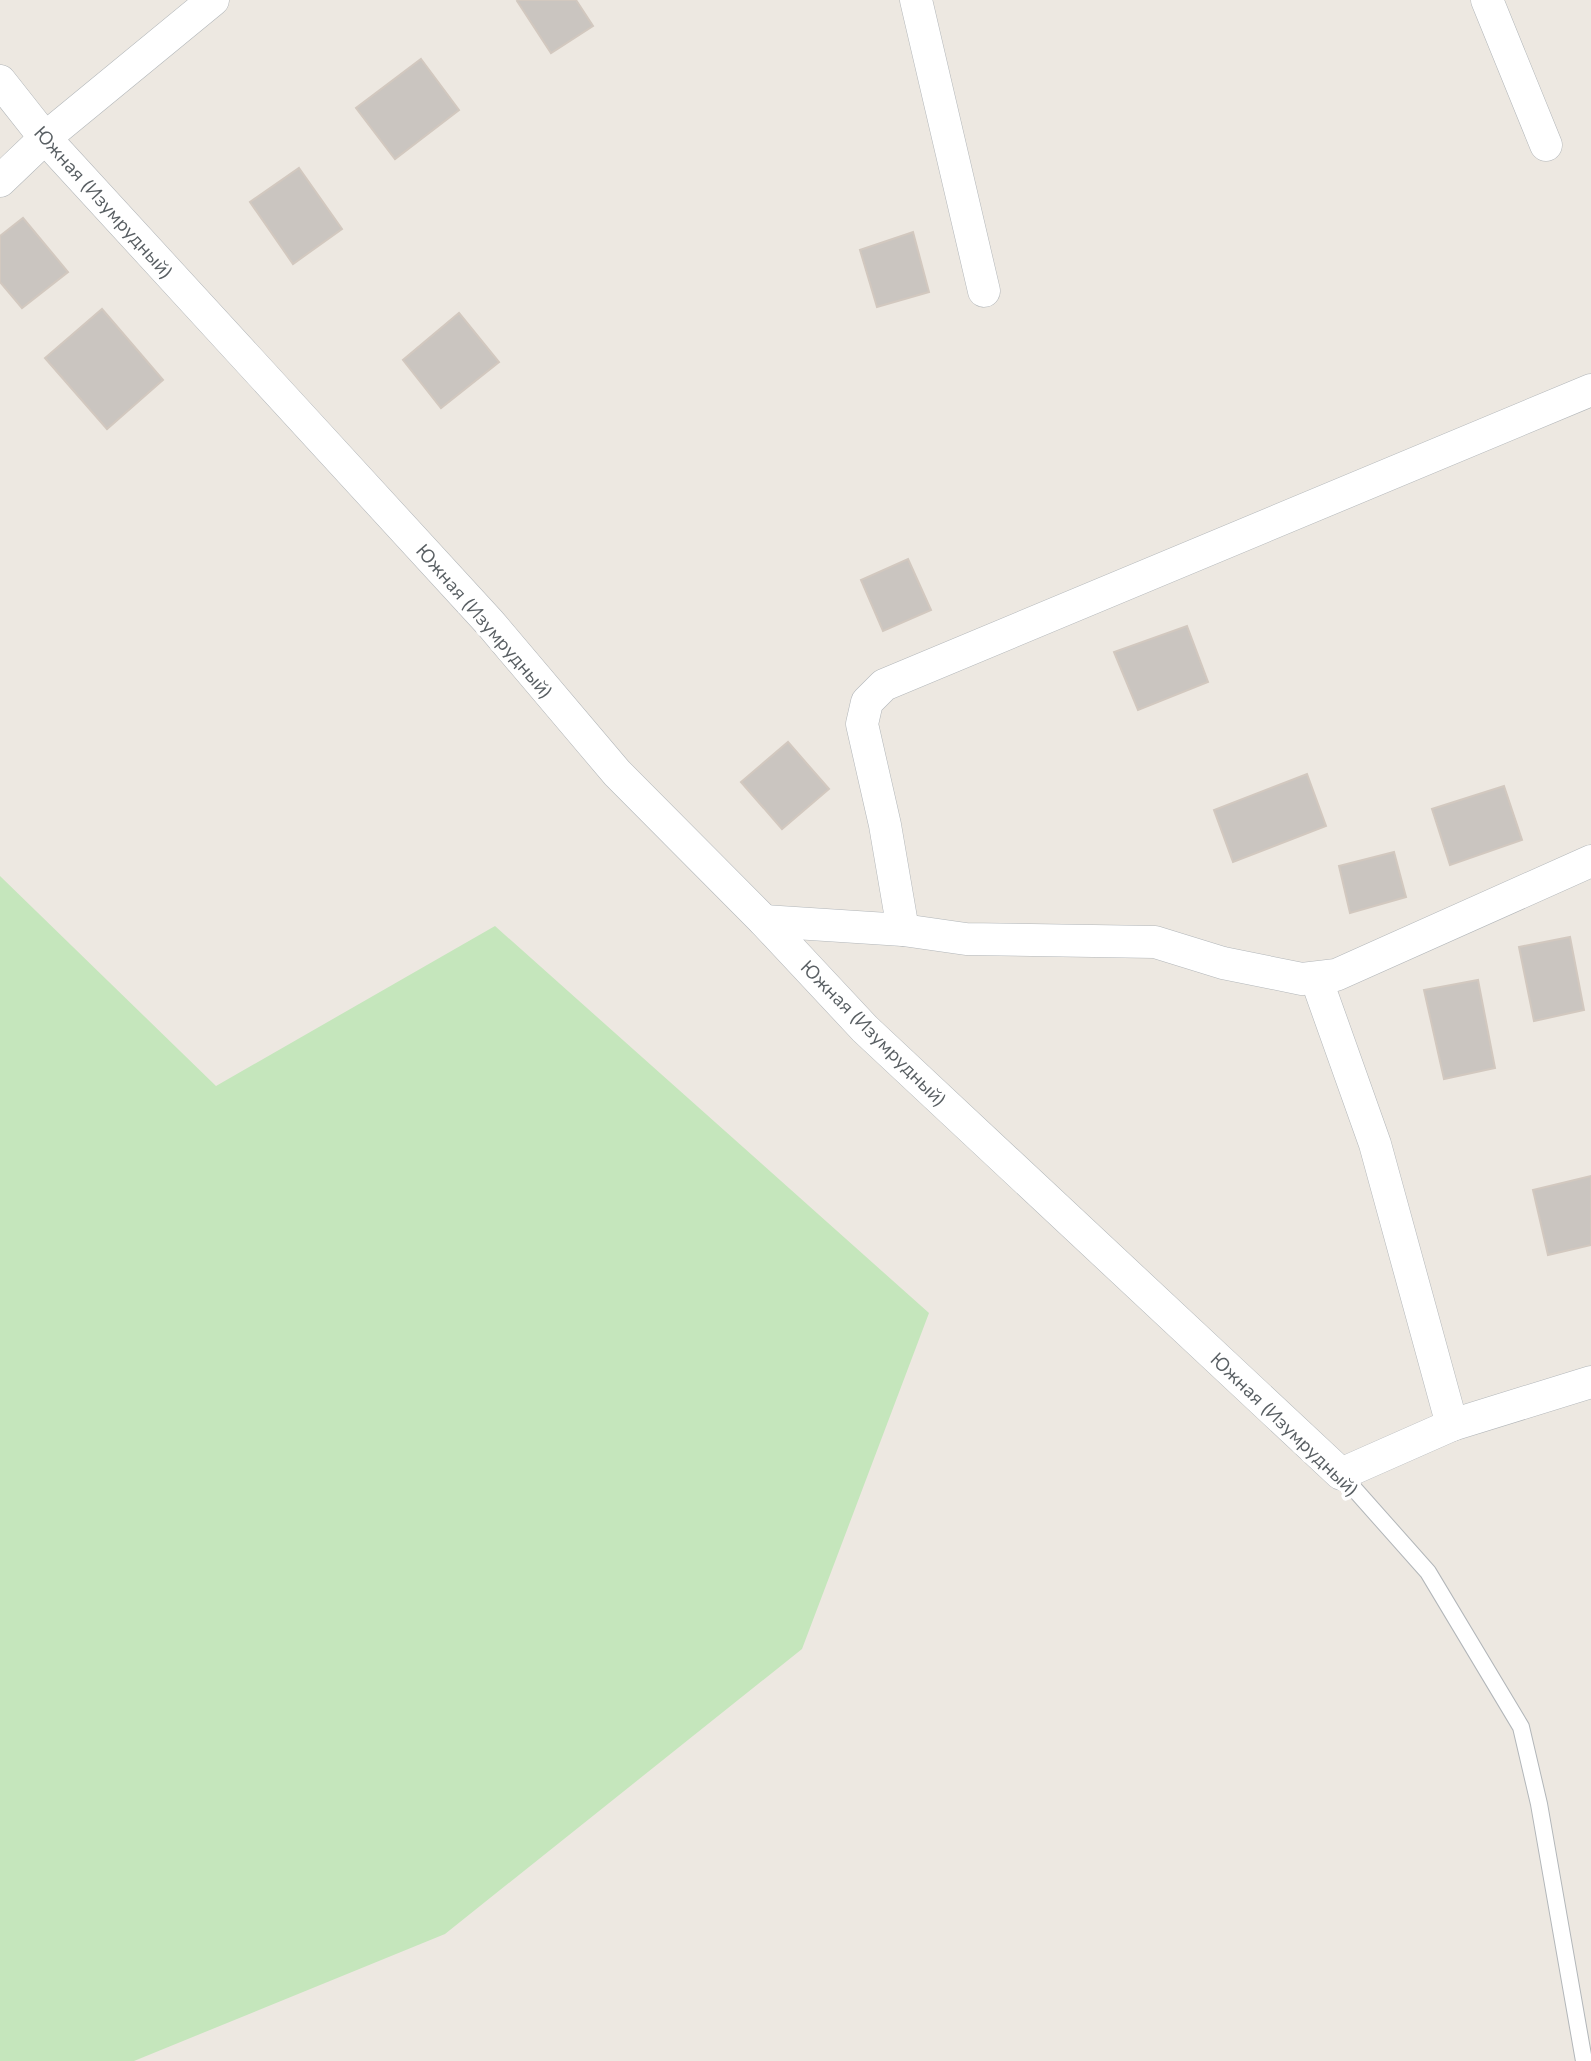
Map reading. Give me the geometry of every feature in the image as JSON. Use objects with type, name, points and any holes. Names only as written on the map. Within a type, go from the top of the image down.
[{"type":"street","points":[[0,181],[45,138],[213,0]]},
{"type":"street","points":[[916,0],[984,291]]},
{"type":"street","points":[[1487,0],[1546,145]]},
{"type":"street","name":"Южная (Изумрудный)","points":[[0,81],[45,138],[490,623],[617,773],[764,921],[865,1029],[1341,1474]]},
{"type":"street","points":[[903,930],[885,825],[862,724],[867,702],[884,685],[1591,390]]},
{"type":"street","points":[[764,921],[903,930],[966,939],[1154,942],[1223,964],[1302,979],[1336,975],[1591,860]]},
{"type":"street","points":[[1315,978],[1375,1143],[1452,1425]]},
{"type":"street","points":[[1341,1474],[1452,1425],[1591,1382]]},
{"type":"lane","name":"Южная (Изумрудный)","points":[[1341,1474],[1428,1572],[1521,1727],[1539,1804],[1584,2061]]},
{"type":"green space","points":[[0,876],[216,1086],[495,926],[929,1313],[802,1649],[445,1934],[134,2061],[0,2061]]},
{"type":"building","points":[[518,0],[576,0],[593,26],[551,53]]},
{"type":"building","points":[[421,59],[459,110],[395,159],[356,108]]},
{"type":"building","points":[[299,168],[342,229],[293,264],[250,202]]},
{"type":"building","points":[[23,218],[68,272],[22,308],[0,282],[0,236]]},
{"type":"building","points":[[913,232],[929,292],[877,307],[860,250]]},
{"type":"building","points":[[102,309],[163,380],[107,429],[45,358]]},
{"type":"building","points":[[459,313],[499,362],[441,408],[403,360]]},
{"type":"building","points":[[908,559],[931,610],[883,631],[861,580]]},
{"type":"building","points":[[1187,626],[1208,682],[1138,710],[1114,652]]},
{"type":"building","points":[[788,742],[829,789],[782,829],[741,782]]},
{"type":"building","points":[[1307,774],[1326,826],[1233,862],[1214,810]]},
{"type":"building","points":[[1504,786],[1522,840],[1450,865],[1432,809]]},
{"type":"building","points":[[1394,852],[1406,897],[1350,913],[1339,866]]},
{"type":"building","points":[[1570,937],[1584,1010],[1534,1021],[1519,947]]},
{"type":"building","points":[[1478,980],[1495,1068],[1444,1079],[1424,990]]},
{"type":"building","points":[[1591,1176],[1591,1245],[1548,1255],[1533,1190]]}]
